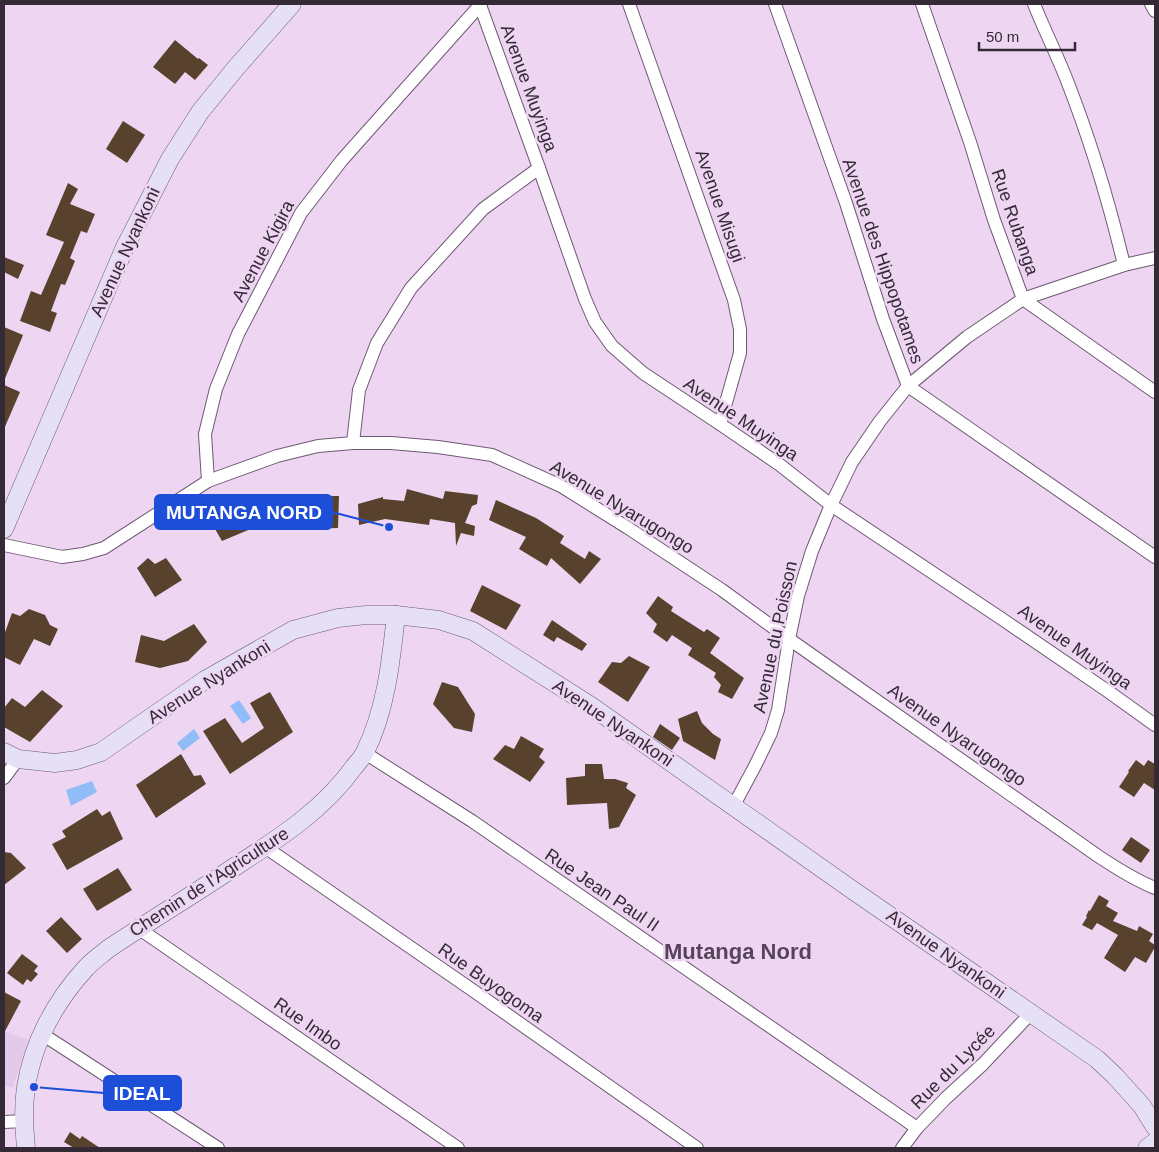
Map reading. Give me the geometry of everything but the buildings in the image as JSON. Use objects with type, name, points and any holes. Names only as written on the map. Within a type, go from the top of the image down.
[{"type":"street","name":"Avenue Nyankoni","points":[[4,529],[125,247],[170,159],[200,112],[292,4]]},
{"type":"street","name":"Avenue Muyinga","points":[[480,4],[585,299],[595,322],[612,346],[644,374],[780,465],[831,505],[1002,618],[1155,725]]},
{"type":"street","name":"Avenue Kigira","points":[[208,481],[205,434],[216,389],[238,334],[300,213],[342,160],[480,4]]},
{"type":"street","name":"Avenue Misugi","points":[[629,4],[734,300],[740,329],[740,353],[720,424]]},
{"type":"street","name":"Avenue des Hippopotames","points":[[775,4],[846,203],[883,319],[908,386],[1155,558]]},
{"type":"street","name":"Rue Rubanga","points":[[922,4],[970,142],[994,220],[1023,299],[1155,392]]},
{"type":"street","points":[[1034,4],[1066,78],[1087,136],[1113,218],[1124,265]]},
{"type":"street","points":[[1151,4],[1155,11]]},
{"type":"street","points":[[353,444],[359,390],[377,343],[411,288],[484,209],[539,168]]},
{"type":"street","name":"Avenue du Poisson","points":[[734,806],[771,733],[778,710],[798,596],[812,551],[831,505],[852,462],[880,421],[908,386],[967,337],[1023,299],[1124,265],[1155,258]]},
{"type":"street","name":"Avenue Nyarugongo","points":[[4,545],[62,557],[104,548],[208,481],[277,456],[318,446],[392,443],[438,446],[492,456],[561,486],[628,528],[722,590],[1098,856],[1155,888]]},
{"type":"street","name":"Avenue Nyankoni","points":[[11,756],[55,763],[77,760],[101,752],[205,680],[292,630],[338,618],[366,615],[396,615],[439,620],[473,631],[591,706],[1097,1059],[1142,1106],[1155,1127]]},
{"type":"street","name":"Chemin de l'Agriculture","points":[[26,1148],[24,1121],[25,1089],[32,1060],[42,1034],[62,997],[86,968],[108,949],[265,847],[309,816],[331,796],[365,752],[378,719],[392,655],[396,615]]},
{"type":"street","name":"Rue Jean Paul II","points":[[365,752],[472,821],[917,1128]]},
{"type":"street","points":[[4,778],[11,756]]},
{"type":"street","name":"Rue Buyogoma","points":[[265,847],[697,1148]]},
{"type":"street","name":"Rue Imbo","points":[[138,928],[458,1148]]},
{"type":"street","name":"Rue du Lycée","points":[[902,1148],[917,1128],[946,1098],[984,1064],[1031,1013]]},
{"type":"street","points":[[42,1034],[218,1148]]},
{"type":"street","points":[[4,1122],[24,1121]]},
{"type":"street","points":[[1147,1148],[1155,1142]]},
{"type":"shaded area","points":[[4,1031],[29,1040],[13,1088],[4,1085]]},
{"type":"water","points":[[239,700],[251,718],[243,724],[230,706]]},
{"type":"water","points":[[194,729],[200,738],[183,751],[177,743]]},
{"type":"water","points":[[92,781],[97,792],[71,806],[66,790]]},
{"type":"place","name":"MUTANGA NORD","points":[[389,527]]},
{"type":"place","name":"IDEAL","points":[[34,1087]]},
{"type":"district","name":"Mutanga Nord","points":[[738,951]]}]
